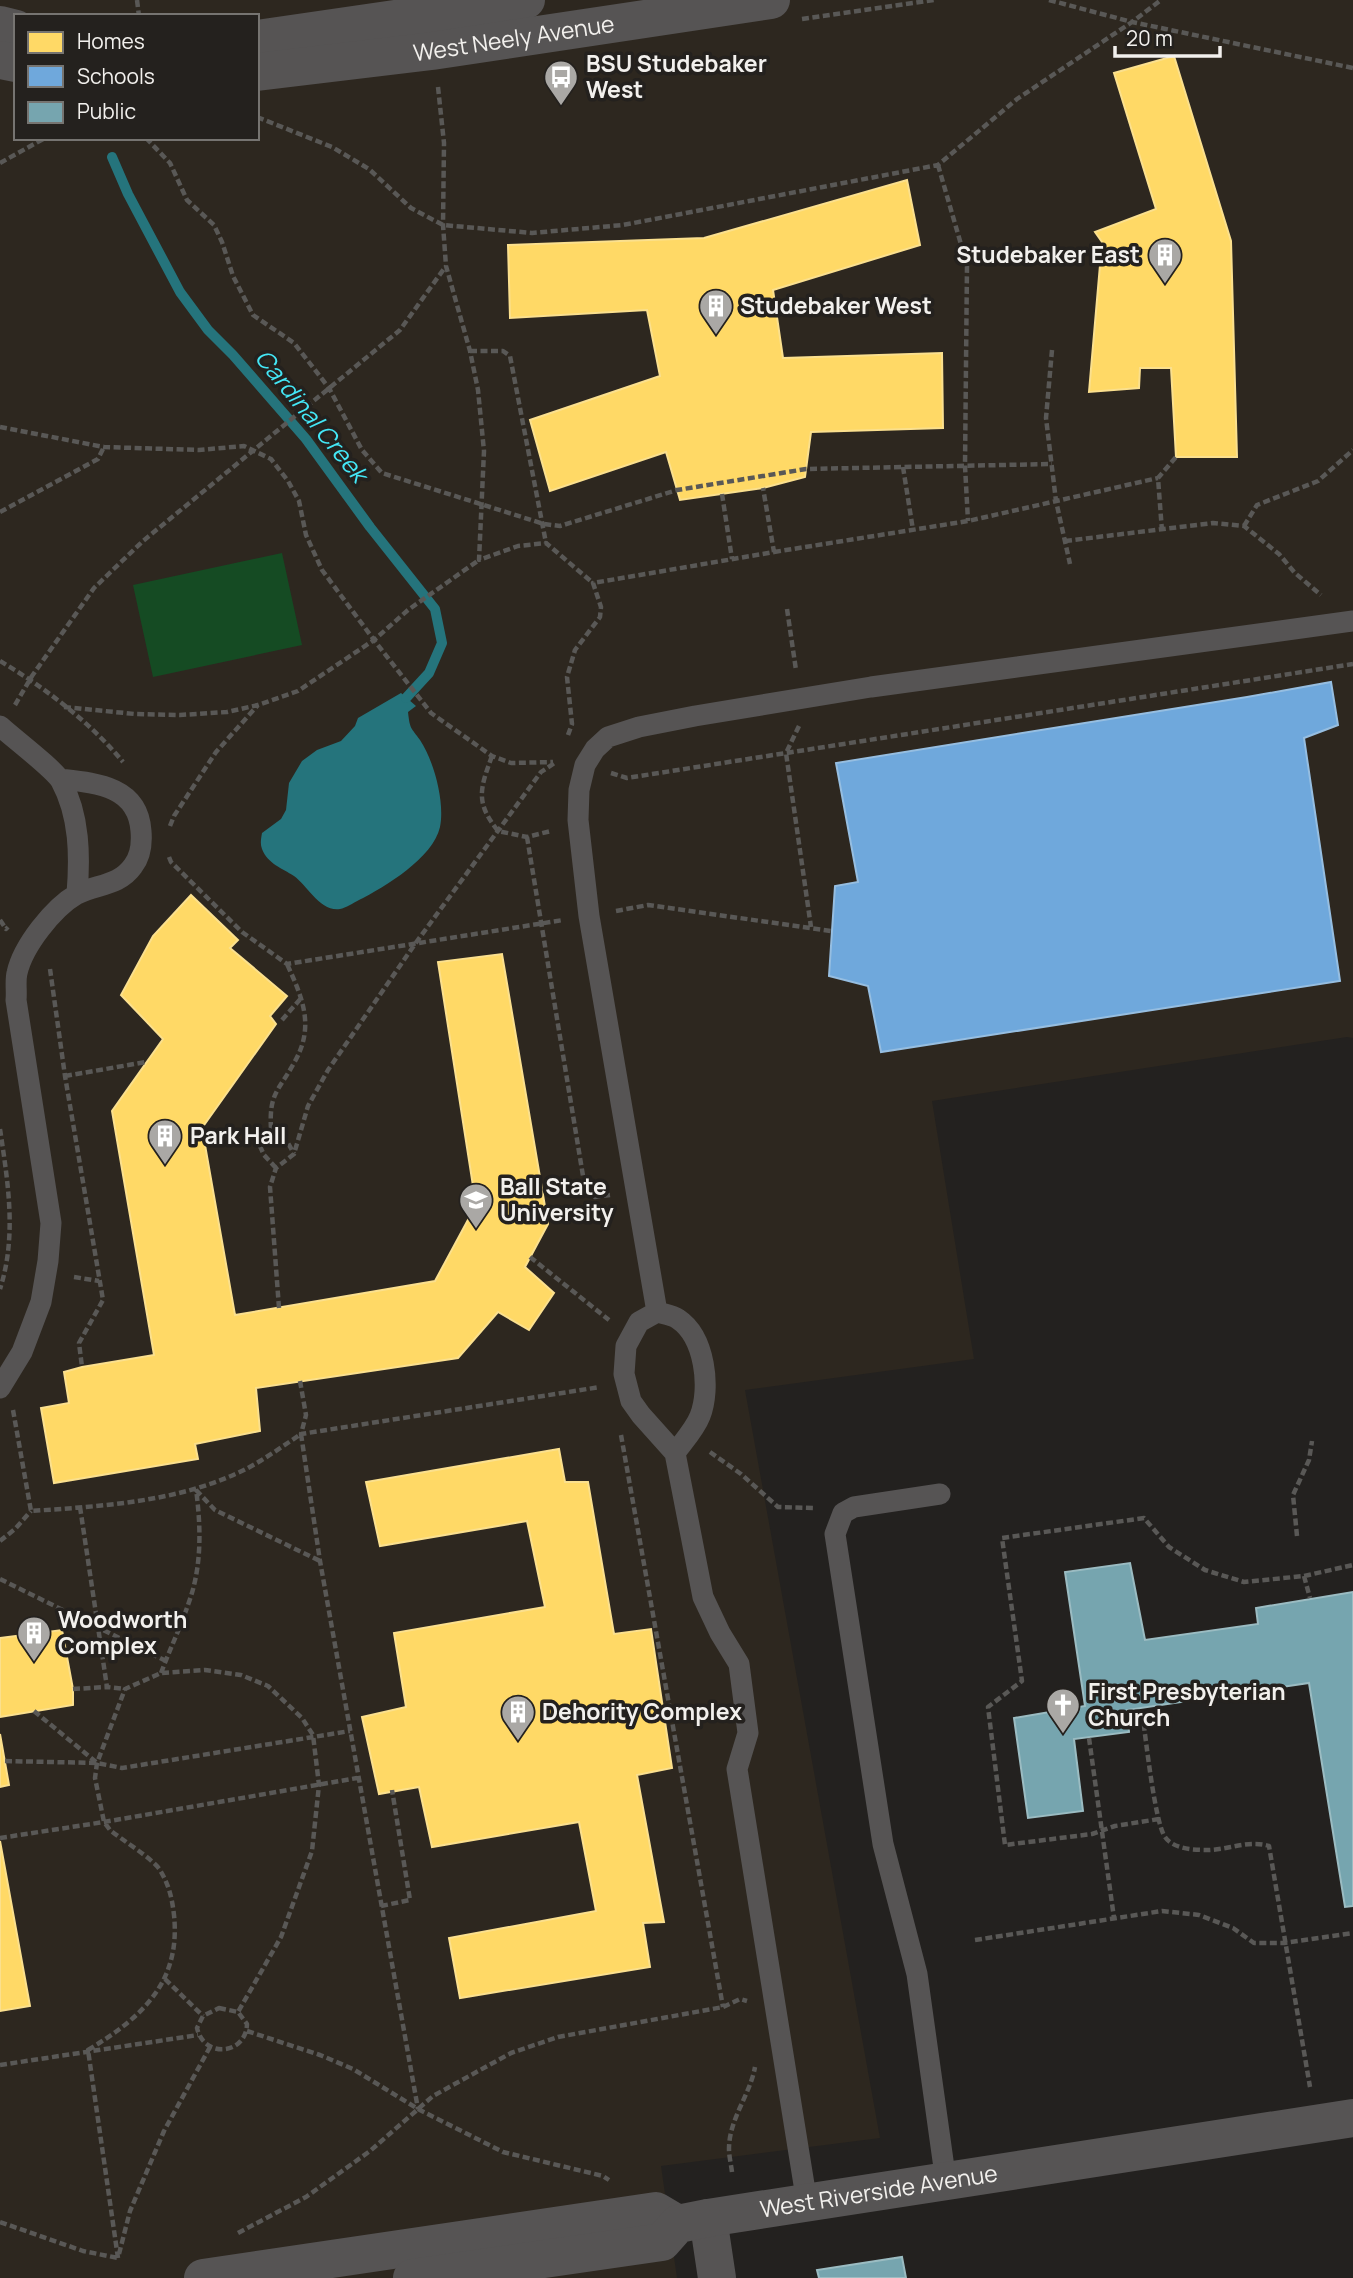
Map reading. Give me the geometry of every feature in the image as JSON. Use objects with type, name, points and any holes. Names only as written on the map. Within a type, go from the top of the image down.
[{"type":"street","name":"West Neely Avenue","points":[[259,39],[526,0]]},
{"type":"street","name":"West Neely Avenue","points":[[259,72],[432,51],[771,0]]},
{"type":"street","name":"West Riverside Avenue","points":[[412,2278],[662,2242],[693,2221],[1353,2118]]},
{"type":"street","points":[[202,2278],[656,2211],[693,2221],[717,2278]]},
{"type":"lane","points":[[657,1312],[589,916],[578,820],[579,790],[585,765],[608,737],[639,727],[800,698],[1353,621]]},
{"type":"lane","points":[[1,727],[61,779],[76,822],[79,866],[77,894]]},
{"type":"lane","points":[[0,1388],[22,1352],[41,1302],[51,1223],[16,1000],[17,973],[30,943],[47,920],[77,894],[118,881],[134,865],[142,844],[140,818],[130,801],[113,789],[94,783],[61,779]]},
{"type":"lane","points":[[676,1453],[700,1416],[706,1384],[703,1359],[691,1331],[677,1318],[657,1312],[639,1322],[626,1346],[624,1374],[631,1401],[640,1415],[676,1453],[703,1597],[739,1664],[748,1733],[737,1769],[807,2203]]},
{"type":"lane","points":[[940,1494],[855,1507],[843,1513],[835,1534],[883,1844],[917,1974],[946,2182]]},
{"type":"path","points":[[1049,0],[1132,22],[1353,68]]},
{"type":"path","points":[[259,118],[331,147],[369,169],[411,208],[443,225],[532,233],[623,225],[938,165],[1017,99],[1161,0]]},
{"type":"path","points":[[436,74],[444,143],[443,225],[446,266],[470,351],[478,390],[484,451],[479,560]]},
{"type":"path","points":[[0,163],[41,140]]},
{"type":"path","points":[[148,140],[170,163],[187,200],[214,225],[248,309],[294,343],[329,388],[362,450],[382,473],[544,524],[560,526],[677,489],[806,469],[1052,464]]},
{"type":"path","points":[[938,165],[967,265],[965,466],[968,521]]},
{"type":"path","points":[[1,727],[32,676],[94,588],[143,541],[400,330],[446,266]]},
{"type":"path","points":[[1052,349],[1046,418],[1056,500],[1070,564]]},
{"type":"path","points":[[470,351],[503,351],[510,356],[546,542],[593,583],[601,607],[600,617],[575,650],[567,677],[572,724],[564,744]]},
{"type":"path","points":[[0,427],[104,447],[199,450],[244,446],[271,459],[299,501],[306,535],[322,570],[431,713],[492,757],[511,763],[567,763]]},
{"type":"path","points":[[0,512],[98,459],[104,447]]},
{"type":"path","points":[[1244,526],[1257,505],[1318,481],[1353,450]]},
{"type":"path","points":[[593,583],[968,521],[1158,478],[1176,457]]},
{"type":"path","points":[[903,467],[914,530]]},
{"type":"path","points":[[1158,478],[1162,531]]},
{"type":"path","points":[[763,488],[774,552]]},
{"type":"path","points":[[722,494],[732,559]]},
{"type":"path","points":[[1065,541],[1213,523],[1244,526],[1279,554],[1295,573],[1321,595]]},
{"type":"path","points":[[64,707],[180,715],[227,712],[258,705],[298,691],[374,640],[408,610],[479,560],[518,546],[546,542]]},
{"type":"path","points":[[787,609],[803,718],[786,753],[811,927]]},
{"type":"path","points":[[607,772],[627,779],[1353,664]]},
{"type":"path","points":[[169,828],[216,752],[258,705]]},
{"type":"path","points":[[279,1308],[270,1187],[276,1168],[294,1154],[308,1105],[328,1070],[415,944],[541,772],[556,762],[560,753]]},
{"type":"path","points":[[492,757],[480,797],[485,815],[498,831],[527,837],[551,831],[555,827]]},
{"type":"path","points":[[556,762],[558,772]]},
{"type":"path","points":[[527,837],[585,1188],[595,1197],[619,1194]]},
{"type":"path","points":[[167,851],[170,862],[242,932],[287,964],[302,997],[306,1021],[304,1038],[295,1062],[274,1093],[270,1111],[271,1129]]},
{"type":"path","points":[[287,964],[648,905],[831,931]]},
{"type":"path","points":[[0,920],[6,929],[34,908],[47,920]]},
{"type":"path","points":[[50,968],[65,1076],[103,1300],[79,1343],[82,1367]]},
{"type":"path","points":[[282,1020],[302,997]]},
{"type":"path","points":[[65,1076],[146,1062]]},
{"type":"path","points":[[0,1129],[10,1211],[10,1244],[0,1289]]},
{"type":"path","points":[[276,1168],[264,1155],[259,1144],[264,1131],[271,1129],[283,1134],[294,1154]]},
{"type":"path","points":[[530,1257],[618,1327]]},
{"type":"path","points":[[69,1276],[99,1281]]},
{"type":"path","points":[[300,1381],[306,1415],[301,1434],[320,1561],[418,2109]]},
{"type":"path","points":[[0,1542],[15,1530],[31,1511],[136,1502],[196,1489],[247,1469],[301,1434],[608,1386]]},
{"type":"path","points":[[13,1407],[31,1511]]},
{"type":"path","points":[[620,1430],[723,2007]]},
{"type":"path","points":[[1297,1536],[1293,1495],[1309,1460],[1312,1441]]},
{"type":"path","points":[[704,1447],[778,1507],[825,1509],[843,1513]]},
{"type":"path","points":[[196,1489],[215,1510],[320,1561]]},
{"type":"path","points":[[162,1673],[190,1600],[200,1550],[196,1489]]},
{"type":"path","points":[[80,1507],[107,1687]]},
{"type":"path","points":[[1159,1819],[1115,1826],[1092,1834],[1005,1845],[988,1707],[1022,1681],[1002,1538],[1144,1518],[1169,1547],[1205,1570],[1244,1582],[1304,1576],[1353,1565]]},
{"type":"path","points":[[1304,1576],[1310,1598]]},
{"type":"path","points":[[0,1578],[166,1661]]},
{"type":"path","points":[[73,1689],[125,1689],[162,1673],[205,1670],[241,1675],[268,1686],[302,1718],[313,1735],[320,1785],[312,1851],[281,1937],[238,2012]]},
{"type":"path","points":[[88,2050],[121,2030],[144,2008],[165,1979],[176,1937],[171,1892],[158,1867],[110,1830],[104,1822],[95,1778],[97,1763],[125,1689]]},
{"type":"path","points":[[34,1711],[97,1763]]},
{"type":"path","points":[[1127,1721],[1143,1719],[1159,1819],[1165,1837],[1181,1848],[1210,1850],[1259,1843],[1269,1846],[1311,2089]]},
{"type":"path","points":[[5,1761],[97,1763],[121,1769],[313,1735],[350,1731]]},
{"type":"path","points":[[1089,1738],[1114,1918]]},
{"type":"path","points":[[0,1838],[357,1778]]},
{"type":"path","points":[[381,1906],[410,1900],[391,1790]]},
{"type":"path","points":[[975,1940],[1162,1911],[1199,1915],[1233,1928],[1254,1943],[1284,1943],[1353,1933]]},
{"type":"path","points":[[165,1979],[203,2016]]},
{"type":"path","points":[[234,2236],[306,2197],[370,2151],[433,2096],[511,2053],[558,2037],[723,2007],[740,1999],[749,2002],[751,2009]]},
{"type":"path","points":[[219,2008],[238,2012],[247,2024],[247,2031],[236,2046],[227,2049],[210,2047],[204,2044],[198,2035],[197,2028],[203,2016],[219,2008]]},
{"type":"path","points":[[247,2031],[353,2069],[418,2109],[502,2152],[603,2176],[618,2186]]},
{"type":"path","points":[[0,2065],[198,2035]]},
{"type":"path","points":[[118,2258],[130,2211],[164,2131],[210,2047]]},
{"type":"path","points":[[88,2050],[118,2258]]},
{"type":"path","points":[[732,2172],[729,2148],[735,2119],[753,2081],[757,2054]]},
{"type":"path","points":[[0,2222],[83,2251],[118,2258]]},
{"type":"shaded area","name":"Ball State University","points":[[0,0],[1353,0],[1353,1038],[932,1101],[974,1359],[745,1390],[880,2138],[661,2166],[677,2278],[0,2278]]},
{"type":"green space","points":[[282,553],[302,645],[153,677],[133,585]]},
{"type":"water","points":[[401,693],[416,706],[408,712],[409,722],[434,770],[440,794],[440,827],[428,850],[407,870],[349,905],[333,909],[320,902],[299,880],[268,858],[261,847],[262,833],[281,819],[286,810],[289,783],[302,761],[317,750],[341,741],[355,726],[358,718]]},
{"type":"building: Homes","name":"Studebaker East","points":[[1174,56],[1231,241],[1237,457],[1176,457],[1171,368],[1140,368],[1139,388],[1089,392],[1102,242],[1095,232],[1156,209],[1114,73]]},
{"type":"building: Homes","name":"Studebaker West","points":[[907,180],[920,245],[773,290],[783,358],[942,353],[943,428],[811,432],[805,477],[763,488],[680,500],[666,452],[550,491],[530,420],[660,376],[647,310],[510,318],[508,245],[704,238]]},
{"type":"building: Homes","name":"Park Hall","points":[[191,895],[238,940],[230,948],[287,996],[270,1016],[276,1024],[202,1128],[235,1315],[435,1281],[476,1205],[438,962],[502,954],[548,1224],[525,1267],[554,1293],[529,1330],[498,1312],[458,1358],[256,1388],[260,1431],[195,1444],[198,1459],[54,1483],[41,1408],[69,1403],[64,1372],[154,1355],[112,1111],[163,1039],[121,995],[153,936]]},
{"type":"building: Homes","name":"Dehority Complex","points":[[559,1449],[565,1482],[588,1482],[614,1634],[651,1629],[672,1768],[637,1775],[664,1922],[643,1923],[650,1967],[460,1998],[449,1938],[596,1911],[579,1822],[432,1847],[419,1787],[379,1794],[362,1717],[406,1707],[394,1633],[545,1607],[527,1521],[380,1546],[366,1482]]},
{"type":"building: Homes","name":"Woodworth Complex","points":[[62,1630],[73,1689],[73,1705],[0,1717],[0,1638]]},
{"type":"building: Homes","points":[[0,1734],[9,1785],[0,1787]]},
{"type":"building: Homes","points":[[0,1841],[30,2006],[0,2011]]},
{"type":"building: Schools","points":[[1331,682],[1338,725],[1304,738],[1340,981],[881,1052],[868,986],[829,976],[835,886],[858,882],[836,763]]},
{"type":"building: Public","name":"First Presbyterian Church","points":[[1130,1563],[1145,1640],[1258,1624],[1256,1608],[1353,1592],[1353,1906],[1345,1907],[1309,1683],[1127,1710],[1129,1732],[1074,1739],[1083,1811],[1028,1818],[1014,1718],[1085,1706],[1065,1572]]},
{"type":"building: Public","points":[[902,2257],[906,2278],[819,2278],[817,2270]]},
{"type":"waterway","name":"Cardinal Creek","points":[[112,157],[128,194],[180,292],[208,330],[306,439],[370,527],[435,609],[442,643],[429,673],[406,698]]},
{"type":"place","name":"BSU Studebaker West","points":[[561,107]]},
{"type":"place","name":"Studebaker East","points":[[1165,285]]},
{"type":"place","name":"Studebaker West","points":[[716,336]]},
{"type":"place","name":"Park Hall","points":[[165,1166]]},
{"type":"place","name":"Ball State University","points":[[476,1230]]},
{"type":"place","name":"Woodworth Complex","points":[[34,1663]]},
{"type":"place","name":"First Presbyterian Church","points":[[1063,1735]]},
{"type":"place","name":"Dehority Complex","points":[[518,1742]]}]
